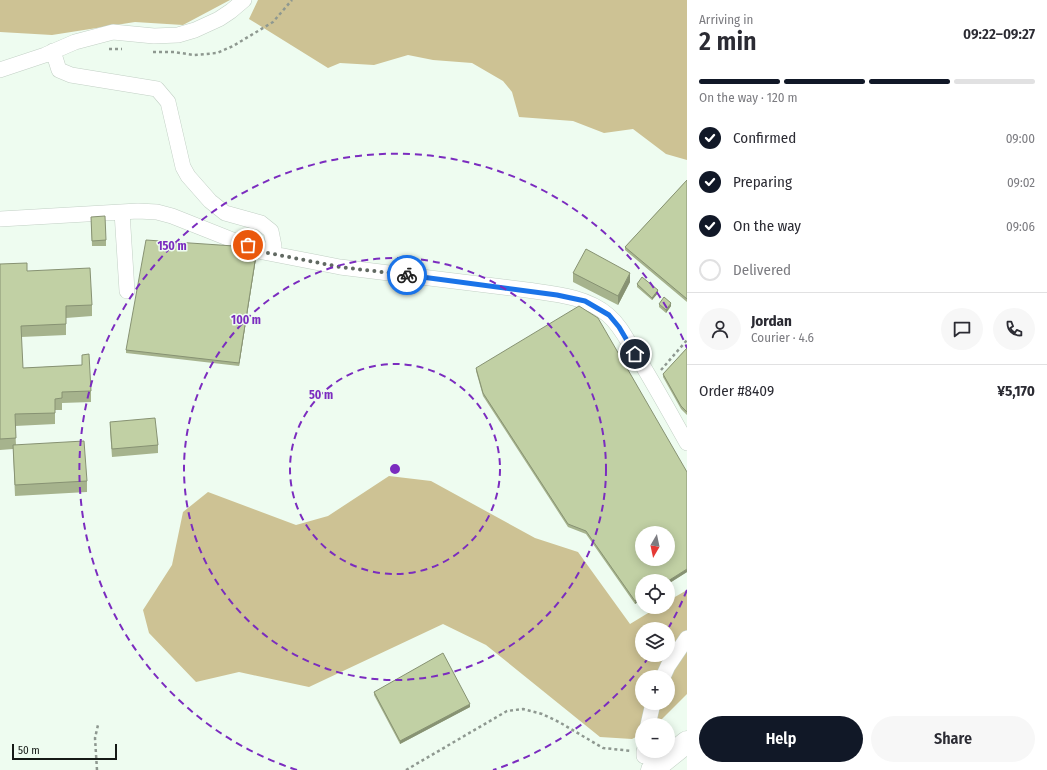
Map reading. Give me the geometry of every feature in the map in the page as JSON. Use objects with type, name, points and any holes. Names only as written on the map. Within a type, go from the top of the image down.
[{"type":"highway","points":[[675,746],[687,742]]},
{"type":"street","points":[[0,70],[45,55],[90,37],[114,32],[154,36],[178,35],[195,30],[219,19],[231,12],[244,0]]},
{"type":"street","points":[[54,51],[59,70],[65,73],[157,88],[168,102],[183,167],[188,176],[210,201],[225,213],[261,224],[271,231],[274,246],[263,252]]},
{"type":"street","points":[[0,219],[138,211],[157,212],[172,216],[263,252],[340,267],[542,292],[585,301],[609,315],[619,327],[652,380],[687,443]]},
{"type":"street","points":[[122,212],[127,292]]},
{"type":"street","points":[[666,670],[687,638]]},
{"type":"path","points":[[652,380],[687,340]]},
{"type":"path","points":[[406,770],[507,711],[523,709],[542,714],[559,722],[603,748],[635,755]]},
{"type":"path","points":[[98,725],[95,738],[98,770]]},
{"type":"shaded area","points":[[0,0],[230,0],[183,25],[135,22],[52,35],[0,32]]},
{"type":"shaded area","points":[[258,0],[687,0],[687,160],[666,154],[633,129],[604,133],[573,121],[519,117],[512,92],[503,81],[472,63],[433,60],[408,55],[374,65],[340,63],[328,68],[249,19]]},
{"type":"shaded area","points":[[389,476],[431,481],[535,538],[578,552],[630,624],[646,614],[675,614],[675,597],[687,590],[687,694],[675,706],[675,670],[635,670],[635,710],[671,710],[663,718],[635,718],[635,738],[632,739],[600,737],[486,645],[443,624],[309,687],[239,672],[196,682],[149,633],[143,610],[172,565],[183,512],[208,492],[296,525],[328,516]]},
{"type":"building","points":[[687,180],[687,299],[625,247]]},
{"type":"building","points":[[105,216],[106,240],[92,241],[91,217]]},
{"type":"building","points":[[146,240],[234,246],[256,255],[239,363],[126,350]]},
{"type":"building","points":[[586,249],[630,273],[618,296],[573,273]]},
{"type":"building","points":[[27,263],[27,271],[90,268],[92,305],[66,306],[66,324],[21,326],[23,368],[82,365],[82,355],[89,354],[91,391],[62,392],[62,398],[55,399],[55,413],[15,414],[16,438],[0,439],[0,264]]},
{"type":"building","points":[[642,277],[658,290],[652,298],[637,284]]},
{"type":"building","points":[[664,297],[671,303],[666,310],[659,304]]},
{"type":"building","points":[[579,306],[598,318],[687,472],[687,569],[675,577],[675,574],[635,574],[635,601],[586,531],[568,524],[483,393],[476,368]]},
{"type":"building","points":[[687,348],[687,412],[681,406],[663,374]]},
{"type":"building","points":[[155,418],[158,445],[112,449],[110,422]]},
{"type":"building","points":[[84,441],[87,481],[15,485],[13,445]]},
{"type":"building","points":[[443,653],[470,704],[400,741],[374,692]]},
{"type":"way so far","points":[[248,245],[263,252],[340,267],[407,275]]},
{"type":"route","points":[[407,275],[557,295],[585,301],[609,315],[619,327],[635,354]]}]
